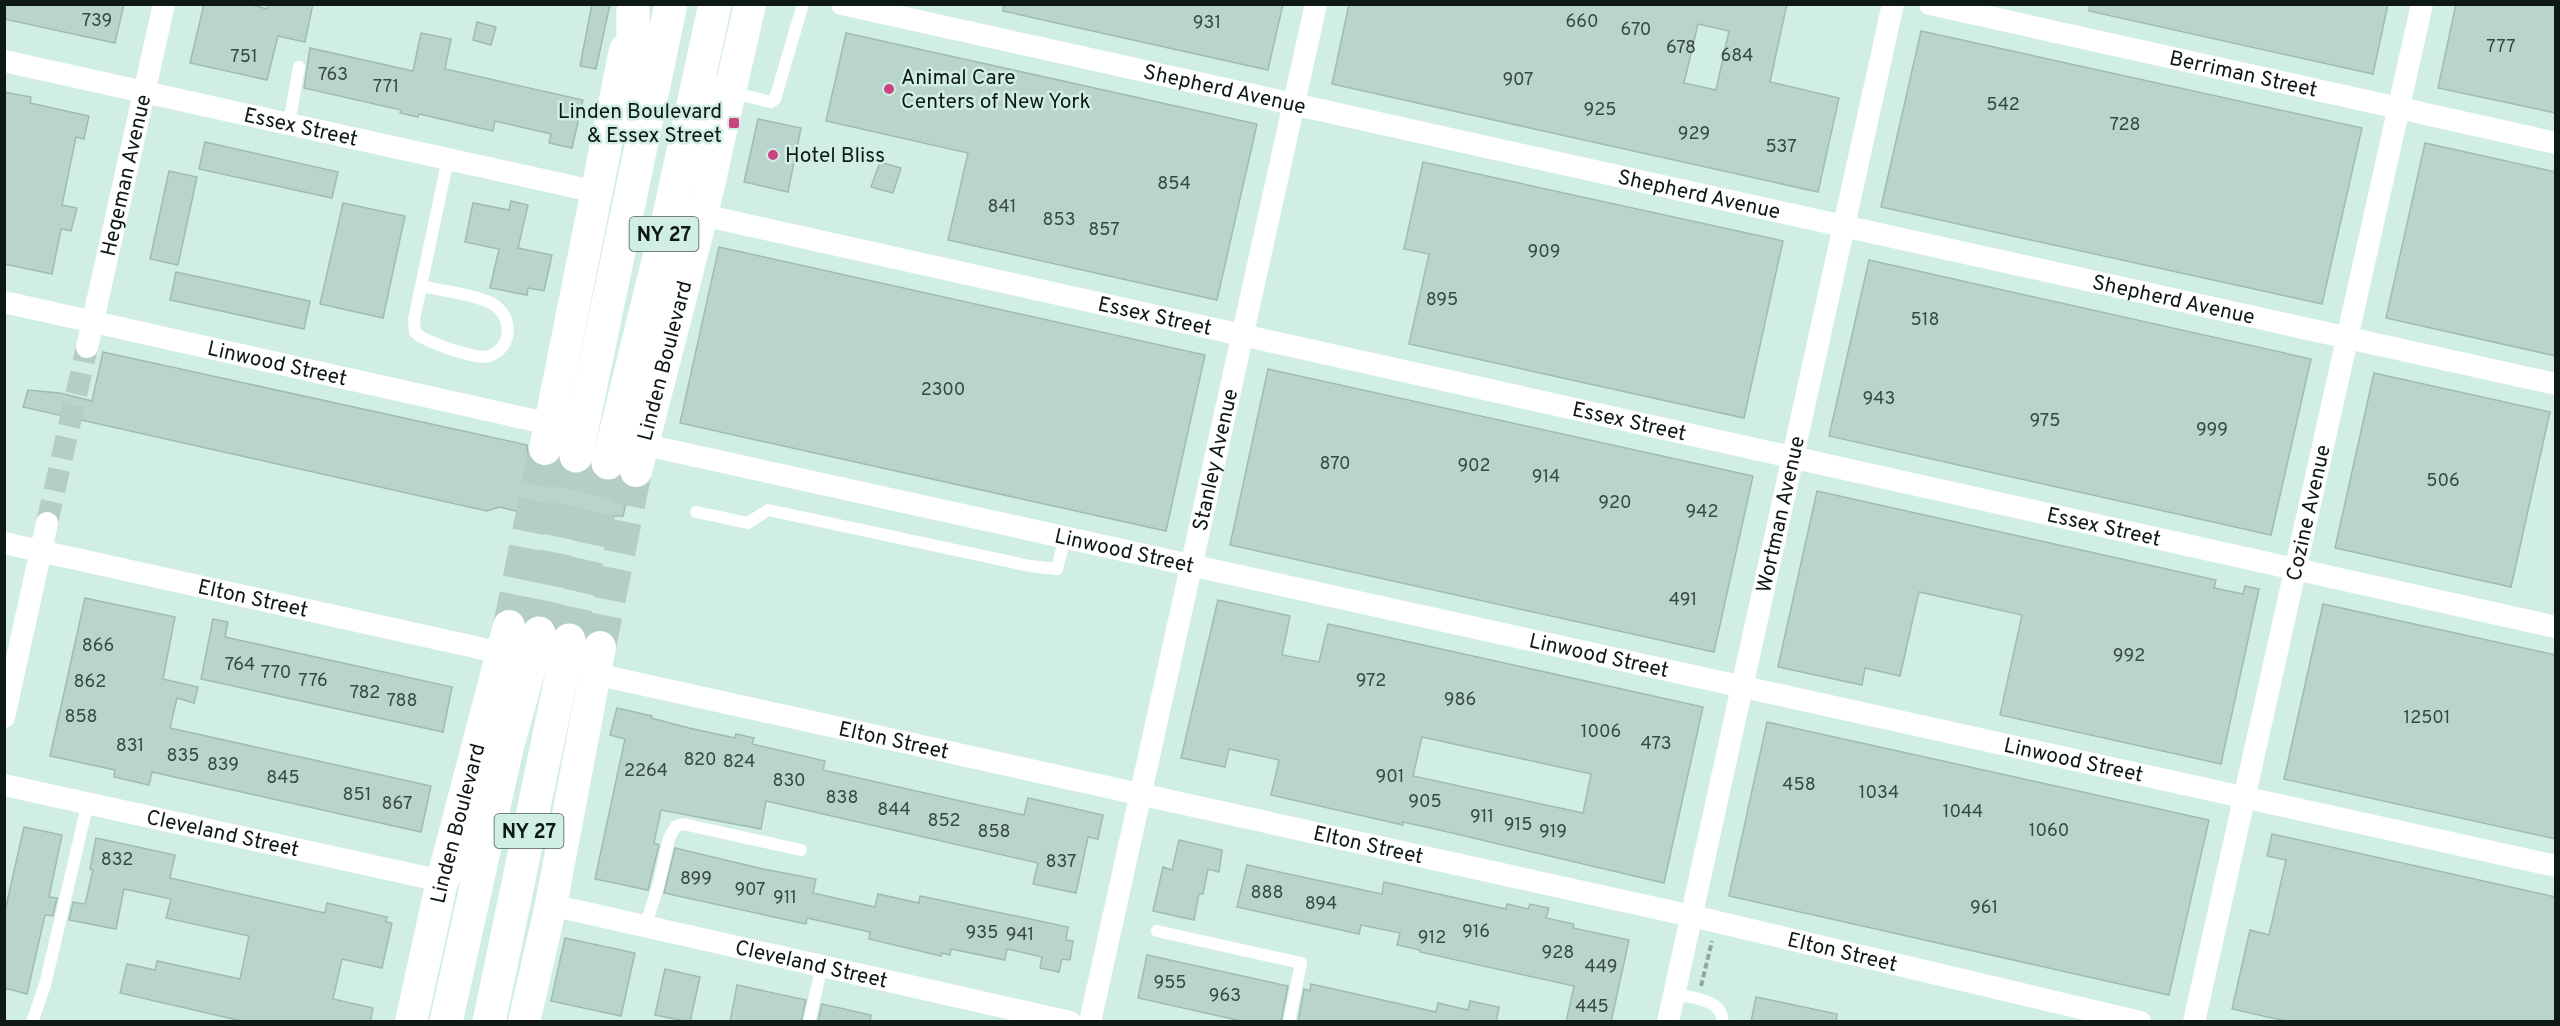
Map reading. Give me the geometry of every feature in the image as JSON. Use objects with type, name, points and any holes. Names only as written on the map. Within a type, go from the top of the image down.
[{"type":"highway","name":"NY 27","points":[[576,456],[671,4]]},
{"type":"highway","points":[[633,8],[633,182]]},
{"type":"highway","points":[[710,179],[712,17]]},
{"type":"highway","name":"Linden Boulevard","points":[[628,459],[666,229],[712,17]]},
{"type":"highway","name":"NY 27","points":[[489,1022],[530,638]]},
{"type":"highway","name":"Linden Boulevard","points":[[446,1022],[530,638]]},
{"type":"highway","points":[[442,881],[507,748]]},
{"type":"street","name":"Hegeman Avenue","points":[[87,347],[164,4]]},
{"type":"street","name":"Linden Boulevard","points":[[628,459],[702,215],[750,4]]},
{"type":"street","name":"Shepherd Avenue","points":[[842,4],[2556,384]]},
{"type":"street","name":"Stanley Avenue","points":[[1090,1022],[1316,4]]},
{"type":"street","name":"Wortman Avenue","points":[[1668,1022],[1740,687],[1893,4]]},
{"type":"street","name":"Berriman Street","points":[[1930,4],[2556,143]]},
{"type":"street","name":"Cozine Avenue","points":[[2194,1022],[2246,799],[2346,338],[2422,4]]},
{"type":"street","points":[[548,436],[633,8]]},
{"type":"street","name":"Essex Street","points":[[4,61],[597,192]]},
{"type":"street","name":"Essex Street","points":[[702,215],[2556,627]]},
{"type":"street","name":"Linwood Street","points":[[4,302],[93,322],[548,436]]},
{"type":"street","name":"Linwood Street","points":[[628,459],[1065,537],[2556,866]]},
{"type":"street","points":[[4,717],[47,523]]},
{"type":"street","name":"Elton Street","points":[[4,543],[530,638]]},
{"type":"street","name":"Linden Boulevard","points":[[411,1022],[442,881],[530,638]]},
{"type":"street","points":[[524,1022],[551,905],[597,661]]},
{"type":"street","name":"Elton Street","points":[[597,661],[1140,795],[1692,916],[2140,1022]]},
{"type":"street","name":"Cleveland Street","points":[[4,785],[442,881]]},
{"type":"street","name":"Cleveland Street","points":[[551,905],[1071,1022]]},
{"type":"lane","points":[[730,92],[771,102],[776,99],[803,4]]},
{"type":"lane","points":[[290,123],[300,67]]},
{"type":"lane","points":[[421,286],[489,302],[500,309],[508,319],[509,325],[500,348],[494,354],[483,357],[425,340],[417,335],[414,319],[421,286],[448,159]]},
{"type":"lane","points":[[696,512],[747,523],[768,510],[1030,566],[1057,569],[1065,537]]},
{"type":"lane","points":[[32,1022],[45,985],[88,802]]},
{"type":"lane","points":[[645,927],[659,883],[669,838],[676,826],[683,824],[801,850]]},
{"type":"lane","points":[[1157,931],[1301,963],[1289,1022]]},
{"type":"lane","points":[[809,1022],[822,966]]},
{"type":"lane","points":[[1674,994],[1716,1006],[1722,1016],[1722,1022]]},
{"type":"path","points":[[1698,999],[1712,941]]},
{"type":"building","points":[[4,4],[124,4],[115,43],[4,19]]},
{"type":"building","points":[[204,4],[248,4],[267,9],[268,4],[313,4],[305,42],[278,36],[267,80],[190,63]]},
{"type":"building","points":[[592,4],[610,4],[596,69],[580,66]]},
{"type":"building","points":[[1004,4],[1283,4],[1268,70],[1003,11]]},
{"type":"building","points":[[1349,4],[1787,4],[1770,82],[1839,98],[1818,192],[1332,84]],"holes":[[[1698,24],[1729,31],[1716,90],[1684,83]]]},
{"type":"building","points":[[2090,4],[2388,4],[2373,74],[2089,11]]},
{"type":"building","points":[[2456,4],[2556,4],[2556,113],[2438,88]]},
{"type":"building","points":[[477,22],[496,27],[491,45],[473,40]]},
{"type":"building","points":[[1921,31],[2362,128],[2322,304],[1881,207]]},
{"type":"building","points":[[421,33],[451,39],[445,69],[583,100],[572,148],[549,143],[551,134],[495,121],[493,131],[419,114],[418,117],[400,113],[401,110],[304,88],[310,48],[413,71]]},
{"type":"building","points":[[846,33],[1257,124],[1217,300],[948,240],[968,153],[826,121]]},
{"type":"building","points":[[4,92],[31,97],[30,103],[89,116],[84,139],[76,137],[62,205],[77,208],[71,231],[61,229],[52,274],[4,264]]},
{"type":"building","name":"Hotel Bliss","points":[[758,119],[801,128],[788,192],[744,182]]},
{"type":"building","points":[[205,142],[338,172],[332,198],[199,169]]},
{"type":"building","points":[[2425,143],[2556,172],[2556,356],[2386,318]]},
{"type":"building","points":[[880,162],[901,168],[893,193],[871,187]]},
{"type":"building","points":[[1423,162],[1783,241],[1744,418],[1409,344],[1429,254],[1404,249]]},
{"type":"building","points":[[169,171],[197,177],[178,265],[150,259]]},
{"type":"building","points":[[511,201],[528,205],[518,248],[552,255],[544,291],[528,288],[527,295],[490,288],[499,249],[465,242],[473,203],[509,210]]},
{"type":"building","points":[[343,203],[405,216],[383,318],[320,304]]},
{"type":"building","points":[[719,247],[1205,355],[1166,531],[680,423]]},
{"type":"building","points":[[1869,260],[2311,359],[2271,535],[1829,436]]},
{"type":"building","points":[[176,272],[310,301],[304,329],[170,300]]},
{"type":"building","points":[[103,352],[527,445],[528,455],[533,462],[541,466],[550,466],[558,461],[563,470],[572,474],[581,474],[590,468],[595,476],[603,481],[613,481],[619,477],[624,484],[634,488],[632,501],[627,499],[623,516],[613,516],[613,520],[549,519],[499,507],[487,511],[23,407],[28,390],[60,393],[92,401]]},
{"type":"building","points":[[1268,369],[1753,476],[1714,652],[1230,545]]},
{"type":"building","points":[[2374,373],[2550,412],[2511,587],[2335,548]]},
{"type":"building","points":[[1817,491],[2216,580],[2214,588],[2243,594],[2245,586],[2259,589],[2221,764],[2000,715],[2022,615],[1919,592],[1900,676],[1865,668],[1862,685],[1778,667]]},
{"type":"building","points":[[85,598],[175,617],[163,679],[198,687],[194,703],[177,698],[170,728],[431,786],[421,832],[152,772],[149,785],[114,777],[115,770],[50,756]]},
{"type":"building","points":[[1218,600],[1290,616],[1282,655],[1319,662],[1328,624],[1703,707],[1664,883],[1435,829],[1403,822],[1403,825],[1271,795],[1279,760],[1229,749],[1225,767],[1181,758]],"holes":[[[1422,737],[1591,774],[1583,813],[1413,776]]]},
{"type":"building","points":[[2323,604],[2556,655],[2556,839],[2284,779]]},
{"type":"building","points":[[213,619],[228,622],[225,637],[452,687],[443,732],[201,679]]},
{"type":"building","points":[[617,708],[689,728],[735,738],[736,734],[754,738],[752,744],[825,761],[823,770],[974,804],[1024,815],[1028,798],[1103,815],[1098,839],[1088,837],[1076,893],[1033,884],[1038,863],[766,801],[761,829],[661,810],[654,843],[659,845],[648,890],[595,879],[625,739],[610,735]]},
{"type":"building","points":[[1767,722],[2209,820],[2169,995],[1729,896]]},
{"type":"building","points":[[24,827],[62,835],[49,897],[57,898],[53,916],[45,915],[27,994],[4,988],[4,915]]},
{"type":"building","points":[[2272,834],[2556,897],[2556,1022],[2290,1022],[2232,1009],[2250,930],[2269,935],[2286,860],[2267,856]]},
{"type":"building","points":[[96,838],[175,855],[170,878],[325,913],[327,903],[387,917],[386,922],[392,923],[382,968],[342,959],[333,999],[373,1008],[370,1022],[246,1022],[120,993],[127,964],[155,970],[157,961],[240,979],[249,936],[166,918],[171,899],[124,889],[116,929],[69,920],[73,902],[85,904],[93,870],[90,869]]},
{"type":"building","points":[[1179,840],[1222,850],[1219,872],[1208,869],[1203,894],[1199,894],[1194,920],[1153,911],[1163,867],[1172,870]]},
{"type":"building","points":[[675,848],[816,879],[813,893],[875,907],[878,894],[919,903],[920,896],[1068,927],[1066,940],[1073,941],[1070,960],[1062,959],[1059,972],[1040,968],[1042,957],[1007,949],[1005,960],[951,949],[950,955],[942,953],[941,956],[869,939],[870,932],[807,918],[806,924],[664,893]]},
{"type":"building","points":[[1247,865],[1382,894],[1384,882],[1506,909],[1507,904],[1528,909],[1530,904],[1549,908],[1546,918],[1574,924],[1573,928],[1629,940],[1611,1022],[1566,1022],[1574,986],[1397,945],[1400,933],[1361,925],[1359,934],[1237,907]]},
{"type":"building","points":[[565,938],[635,953],[621,1016],[551,1001]]},
{"type":"building","points":[[1147,955],[1288,986],[1281,1022],[1246,1022],[1138,998]]},
{"type":"building","points":[[665,969],[700,977],[690,1022],[655,1015]]},
{"type":"building","points":[[1311,984],[1436,1012],[1438,1003],[1468,1010],[1470,1001],[1499,1007],[1496,1022],[1298,1022],[1304,989],[1310,991]]},
{"type":"building","points":[[737,985],[806,1000],[801,1022],[730,1022]]},
{"type":"building","points":[[1756,997],[1837,1014],[1836,1022],[1751,1022]]},
{"type":"building","points":[[822,1004],[871,1015],[870,1022],[818,1022]]},
{"type":"tunnel","points":[[47,523],[87,347]]},
{"type":"tunnel","points":[[509,626],[545,449]]},
{"type":"tunnel","points":[[539,633],[576,456]]},
{"type":"tunnel","points":[[569,640],[608,463]]},
{"type":"tunnel","points":[[600,647],[636,471]]},
{"type":"place","name":"Animal Care Centers of New York","points":[[889,89]]},
{"type":"place","name":"Linden Boulevard & Essex Street","points":[[734,123]]},
{"type":"place","name":"Hotel Bliss","points":[[773,155]]}]
